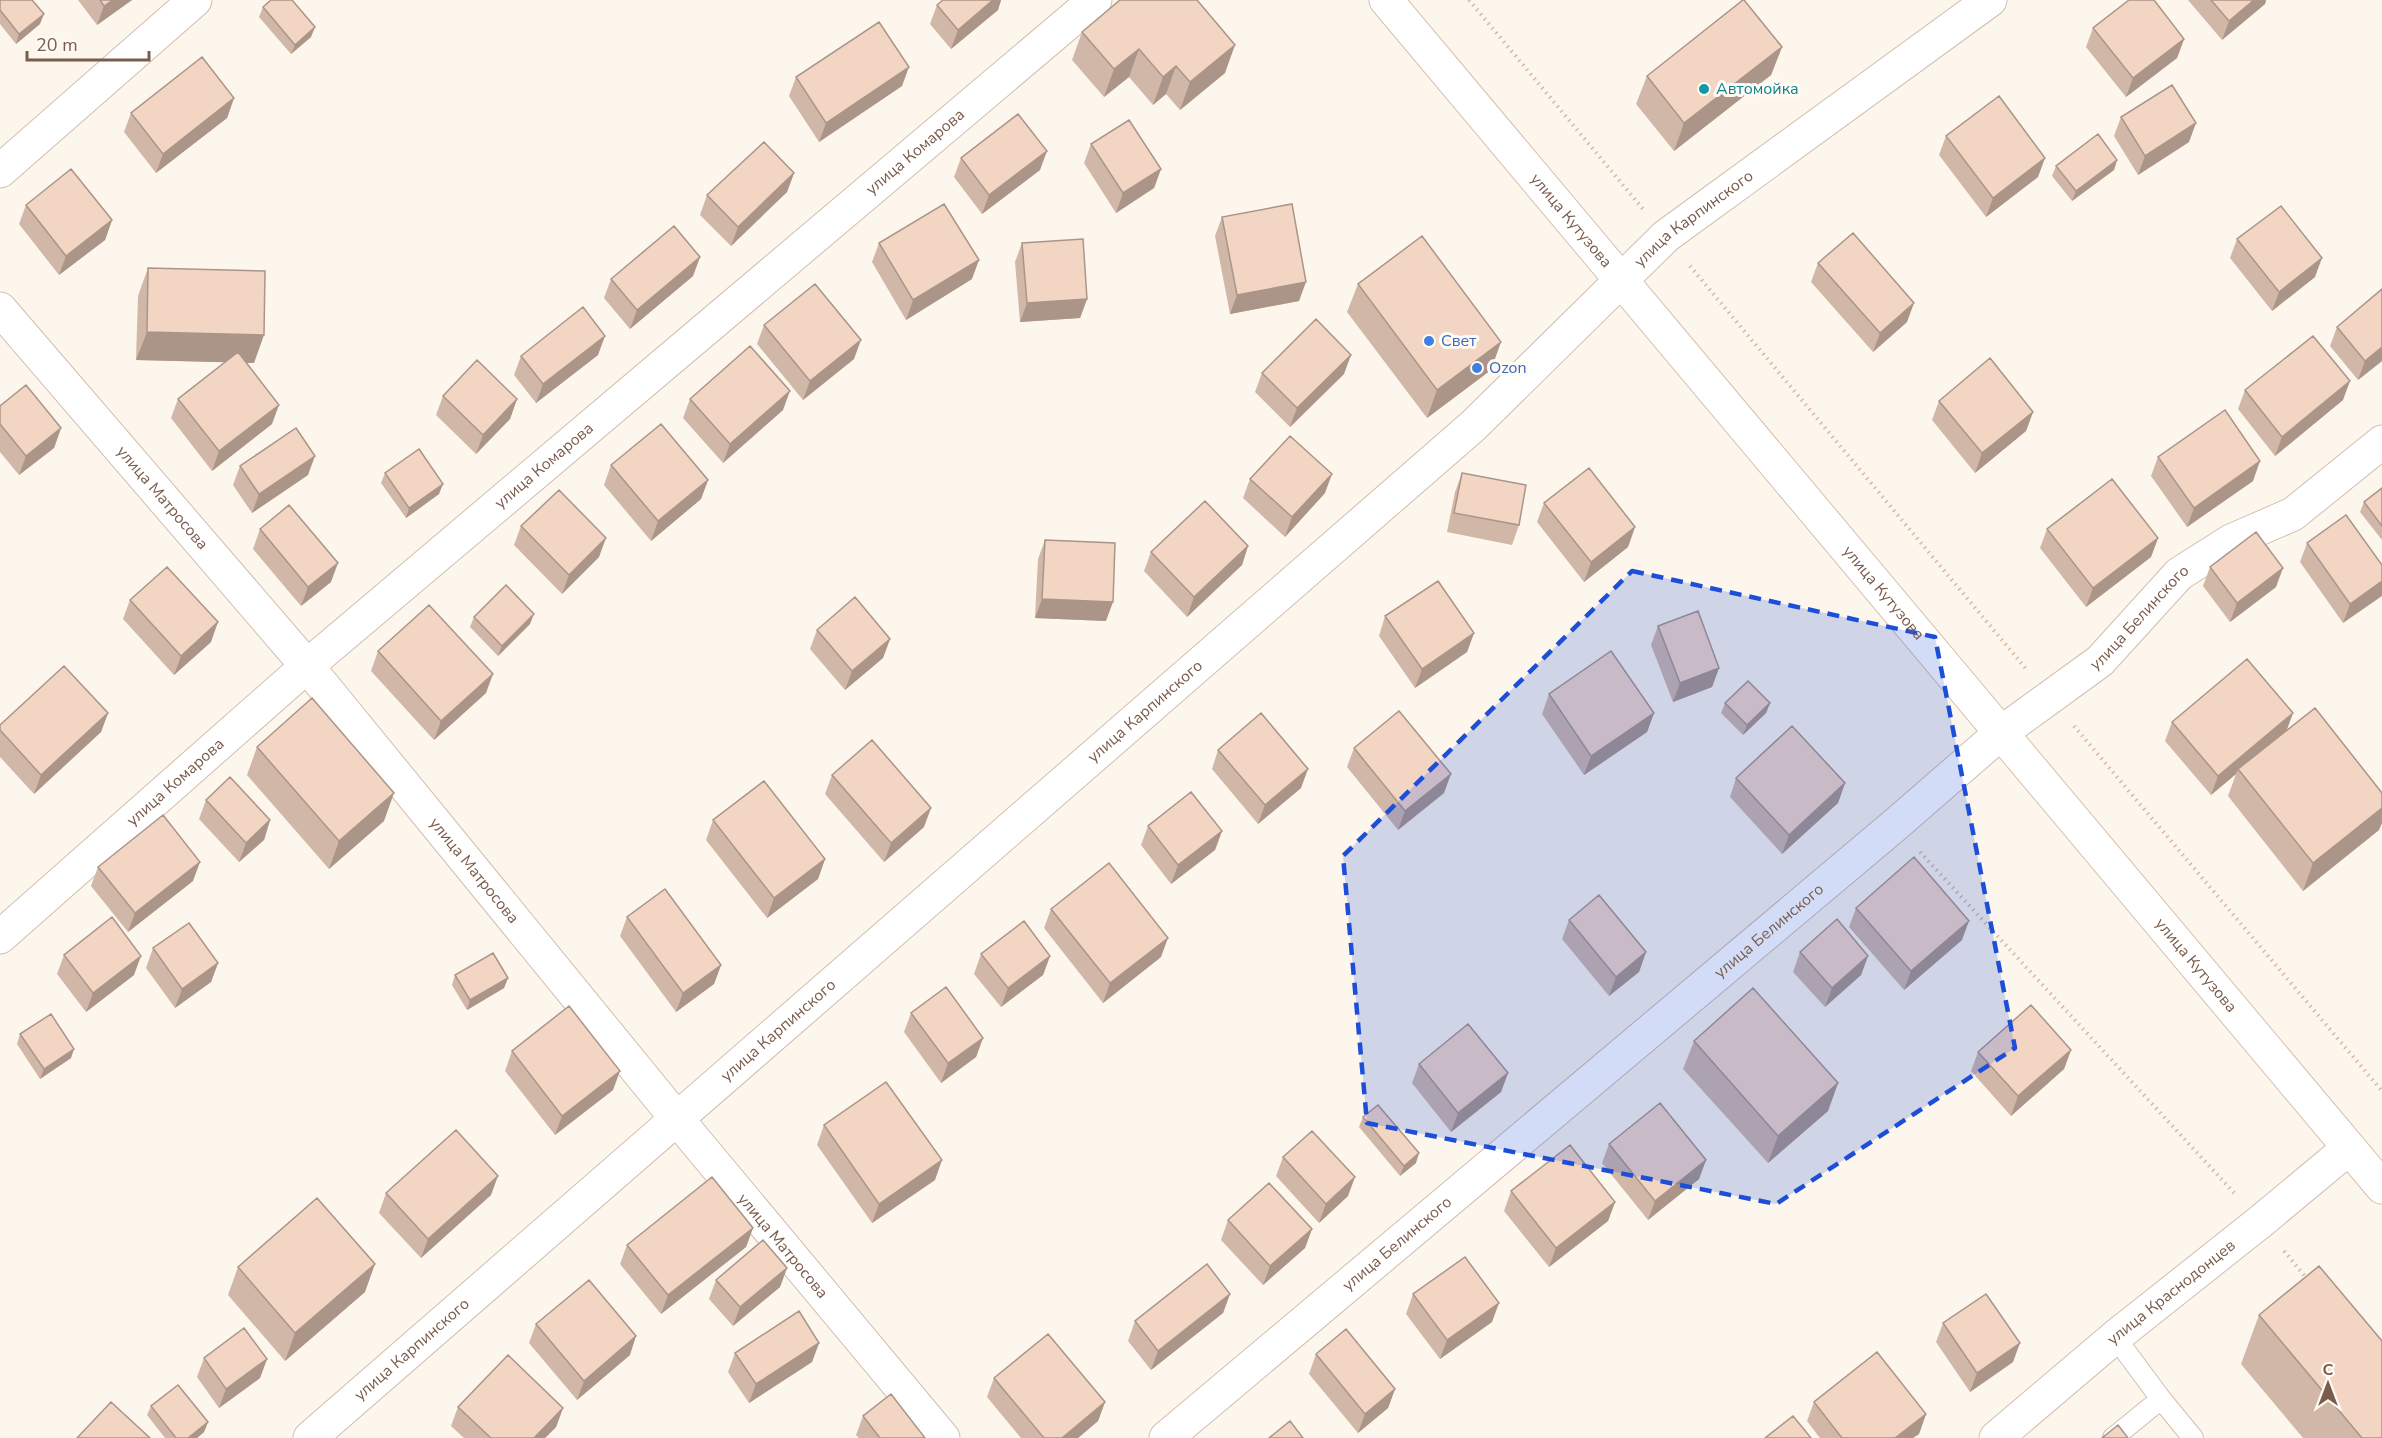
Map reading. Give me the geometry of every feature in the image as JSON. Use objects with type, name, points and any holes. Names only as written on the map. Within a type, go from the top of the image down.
[{"type":"street","points":[[0,171],[195,0]]},
{"type":"street","name":"улица Комарова","points":[[0,938],[307,666],[1095,0]]},
{"type":"street","name":"улица Кутузова","points":[[1386,0],[2370,1166]]},
{"type":"street","name":"улица Карпинского","points":[[310,1438],[1473,426],[1666,236],[1990,0]]},
{"type":"street","name":"улица Матросова","points":[[0,309],[307,666],[677,1119],[943,1438]]},
{"type":"street","name":"улица Белинского","points":[[1166,1438],[1895,825],[2002,732],[2100,661],[2179,574],[2230,541],[2293,514],[2382,442]]},
{"type":"street","name":"улица Краснодонцев","points":[[1996,1438],[2115,1336],[2260,1222],[2370,1166]]},
{"type":"lane","points":[[2115,1336],[2193,1438]]},
{"type":"lane","points":[[2113,1438],[2161,1399]]},
{"type":"path","points":[[1469,0],[2050,698],[2382,1091]]},
{"type":"path","points":[[1895,825],[2260,1222],[2313,1286]]},
{"type":"highlighted area","points":[[1632,571],[1935,637],[2015,1048],[1776,1204],[1367,1123],[1343,856]]},
{"type":"building","points":[[0,0],[32,0],[44,14],[19,34],[0,10]]},
{"type":"building","points":[[100,0],[113,0],[104,6]]},
{"type":"building","points":[[271,0],[292,0],[315,27],[295,45],[263,7]]},
{"type":"building","points":[[943,0],[993,0],[958,30],[937,5]]},
{"type":"building","points":[[1120,0],[1197,0],[1235,45],[1190,82],[1176,66],[1163,77],[1139,49],[1114,69],[1082,32]]},
{"type":"building","points":[[1743,0],[1782,47],[1684,123],[1647,76]]},
{"type":"building","points":[[2129,0],[2154,0],[2184,39],[2133,78],[2093,28]]},
{"type":"building","points":[[2211,0],[2254,0],[2229,21]]},
{"type":"building","points":[[879,22],[909,67],[826,123],[796,77]]},
{"type":"building","points":[[202,57],[234,98],[163,154],[131,113]]},
{"type":"building","points":[[2172,85],[2196,123],[2145,156],[2121,117]]},
{"type":"building","points":[[1999,96],[2045,158],[1993,198],[1946,136]]},
{"type":"building","points":[[1018,114],[1047,151],[989,195],[961,158]]},
{"type":"building","points":[[1129,120],[1161,169],[1123,193],[1091,144]]},
{"type":"building","points":[[2098,134],[2117,160],[2076,191],[2056,166]]},
{"type":"building","points":[[764,142],[794,173],[738,227],[707,195]]},
{"type":"building","points":[[71,169],[112,220],[66,256],[26,205]]},
{"type":"building","points":[[944,204],[979,260],[913,300],[879,243]]},
{"type":"building","points":[[1292,204],[1306,282],[1237,295],[1222,217]]},
{"type":"building","points":[[2281,206],[2322,258],[2279,292],[2237,239]]},
{"type":"building","points":[[674,226],[700,257],[637,310],[611,279]]},
{"type":"building","points":[[1853,233],[1914,303],[1880,333],[1818,263]]},
{"type":"building","points":[[1422,236],[1501,342],[1437,390],[1358,284]]},
{"type":"building","points":[[1083,239],[1087,299],[1027,303],[1022,243]]},
{"type":"building","points":[[148,268],[265,271],[264,335],[147,332]]},
{"type":"building","points":[[815,284],[861,340],[810,381],[764,325]]},
{"type":"building","points":[[2382,289],[2382,347],[2365,361],[2337,327]]},
{"type":"building","points":[[583,307],[605,336],[543,384],[521,356]]},
{"type":"building","points":[[1316,319],[1351,355],[1297,408],[1262,373]]},
{"type":"building","points":[[2313,336],[2350,381],[2282,437],[2245,390]]},
{"type":"building","points":[[750,346],[790,391],[730,444],[690,399]]},
{"type":"building","points":[[238,352],[279,405],[219,451],[178,399]]},
{"type":"building","points":[[1990,358],[2033,412],[1982,453],[1939,401]]},
{"type":"building","points":[[477,360],[517,399],[483,435],[443,396]]},
{"type":"building","points":[[26,385],[61,428],[26,456],[0,424],[0,406]]},
{"type":"building","points":[[2225,410],[2260,461],[2194,508],[2158,457]]},
{"type":"building","points":[[661,424],[708,480],[658,521],[611,465]]},
{"type":"building","points":[[296,428],[315,456],[259,494],[240,466]]},
{"type":"building","points":[[1290,436],[1332,474],[1292,517],[1250,479]]},
{"type":"building","points":[[419,449],[443,484],[409,508],[385,473]]},
{"type":"building","points":[[1589,468],[1635,527],[1591,562],[1544,503]]},
{"type":"building","points":[[1462,473],[1526,485],[1519,525],[1454,513]]},
{"type":"building","points":[[2112,479],[2158,538],[2093,588],[2047,529]]},
{"type":"building","points":[[2382,488],[2382,526],[2364,502]]},
{"type":"building","points":[[559,490],[606,538],[569,575],[521,526]]},
{"type":"building","points":[[1205,501],[1248,546],[1194,597],[1151,552]]},
{"type":"building","points":[[289,505],[338,563],[308,587],[260,529]]},
{"type":"building","points":[[2346,515],[2382,565],[2382,581],[2350,604],[2307,543]]},
{"type":"building","points":[[2256,532],[2283,568],[2237,603],[2210,567]]},
{"type":"building","points":[[1045,540],[1115,543],[1113,602],[1042,599]]},
{"type":"building","points":[[167,567],[218,622],[181,656],[130,600]]},
{"type":"building","points":[[1438,581],[1474,633],[1422,669],[1385,616]]},
{"type":"building","points":[[506,585],[534,614],[502,646],[474,617]]},
{"type":"building","points":[[855,597],[890,639],[852,671],[817,630]]},
{"type":"building","points":[[429,605],[493,674],[441,721],[378,651]]},
{"type":"building","points":[[1698,611],[1719,668],[1680,683],[1658,626]]},
{"type":"building","points":[[1611,651],[1654,713],[1591,756],[1549,694]]},
{"type":"building","points":[[2247,659],[2293,713],[2218,776],[2172,722]]},
{"type":"building","points":[[64,666],[108,713],[41,775],[0,730],[0,725]]},
{"type":"building","points":[[1748,681],[1770,703],[1747,725],[1725,703]]},
{"type":"building","points":[[312,698],[394,793],[339,841],[257,747]]},
{"type":"building","points":[[2315,708],[2382,793],[2382,808],[2313,863],[2238,769]]},
{"type":"building","points":[[1399,711],[1451,774],[1405,811],[1354,748]]},
{"type":"building","points":[[1261,713],[1308,769],[1265,805],[1218,750]]},
{"type":"building","points":[[1792,726],[1845,783],[1789,835],[1736,778]]},
{"type":"building","points":[[872,740],[931,808],[891,843],[832,775]]},
{"type":"building","points":[[230,777],[270,820],[246,843],[206,800]]},
{"type":"building","points":[[764,781],[825,859],[774,898],[713,820]]},
{"type":"building","points":[[1191,792],[1222,831],[1178,865],[1148,826]]},
{"type":"building","points":[[163,815],[200,862],[135,913],[98,867]]},
{"type":"building","points":[[1914,857],[1969,921],[1911,971],[1856,908]]},
{"type":"building","points":[[1109,863],[1168,938],[1110,983],[1051,909]]},
{"type":"building","points":[[665,889],[721,965],[683,993],[627,917]]},
{"type":"building","points":[[1599,895],[1646,952],[1616,977],[1569,920]]},
{"type":"building","points":[[112,917],[141,956],[93,993],[64,955]]},
{"type":"building","points":[[1837,919],[1868,956],[1832,988],[1800,952]]},
{"type":"building","points":[[1024,921],[1050,956],[1008,988],[981,954]]},
{"type":"building","points":[[189,923],[218,963],[182,989],[153,948]]},
{"type":"building","points":[[493,953],[508,978],[470,1000],[455,975]]},
{"type":"building","points":[[946,987],[983,1038],[948,1063],[911,1013]]},
{"type":"building","points":[[1753,988],[1838,1083],[1778,1136],[1694,1041]]},
{"type":"building","points":[[2031,1005],[2071,1050],[2018,1096],[1978,1052]]},
{"type":"building","points":[[569,1006],[620,1071],[562,1116],[512,1051]]},
{"type":"building","points":[[51,1014],[74,1049],[44,1069],[20,1034]]},
{"type":"building","points":[[1468,1024],[1508,1073],[1458,1113],[1419,1064]]},
{"type":"building","points":[[886,1082],[942,1160],[879,1204],[824,1125]]},
{"type":"building","points":[[1660,1103],[1706,1160],[1655,1201],[1609,1144]]},
{"type":"building","points":[[1378,1105],[1419,1153],[1404,1166],[1363,1117]]},
{"type":"building","points":[[456,1130],[498,1176],[428,1239],[386,1193]]},
{"type":"building","points":[[1312,1131],[1355,1177],[1326,1204],[1283,1157]]},
{"type":"building","points":[[1570,1145],[1615,1202],[1556,1248],[1511,1191]]},
{"type":"building","points":[[712,1177],[753,1228],[668,1295],[627,1245]]},
{"type":"building","points":[[1269,1183],[1312,1229],[1270,1266],[1228,1220]]},
{"type":"building","points":[[317,1198],[375,1264],[295,1333],[238,1267]]},
{"type":"building","points":[[763,1240],[787,1268],[740,1307],[716,1280]]},
{"type":"building","points":[[1465,1257],[1499,1303],[1447,1340],[1413,1294]]},
{"type":"building","points":[[1207,1264],[1230,1294],[1158,1351],[1135,1321]]},
{"type":"building","points":[[2319,1266],[2382,1341],[2382,1438],[2362,1438],[2259,1315]]},
{"type":"building","points":[[589,1280],[636,1336],[584,1381],[536,1324]]},
{"type":"building","points":[[1986,1294],[2020,1343],[1977,1373],[1943,1323]]},
{"type":"building","points":[[799,1311],[819,1343],[756,1384],[735,1353]]},
{"type":"building","points":[[244,1328],[267,1359],[226,1389],[204,1358]]},
{"type":"building","points":[[1346,1329],[1395,1389],[1365,1414],[1316,1354]]},
{"type":"building","points":[[1048,1334],[1105,1402],[1062,1438],[1044,1438],[994,1378]]},
{"type":"building","points":[[1877,1352],[1926,1414],[1895,1438],[1842,1438],[1814,1402]]},
{"type":"building","points":[[508,1355],[563,1408],[534,1438],[491,1438],[458,1407]]},
{"type":"building","points":[[178,1385],[208,1422],[188,1438],[176,1438],[151,1406]]},
{"type":"building","points":[[891,1394],[925,1438],[880,1438],[863,1416]]},
{"type":"building","points":[[111,1402],[150,1438],[77,1438]]},
{"type":"building","points":[[1793,1416],[1811,1438],[1765,1438]]},
{"type":"building","points":[[1290,1421],[1303,1438],[1269,1438]]},
{"type":"building","points":[[2118,1425],[2128,1438],[2102,1438]]},
{"type":"place","name":"Автомойка","points":[[1704,89]]},
{"type":"place","name":"Свет","points":[[1429,341]]},
{"type":"place","name":"Ozon","points":[[1477,368]]}]
